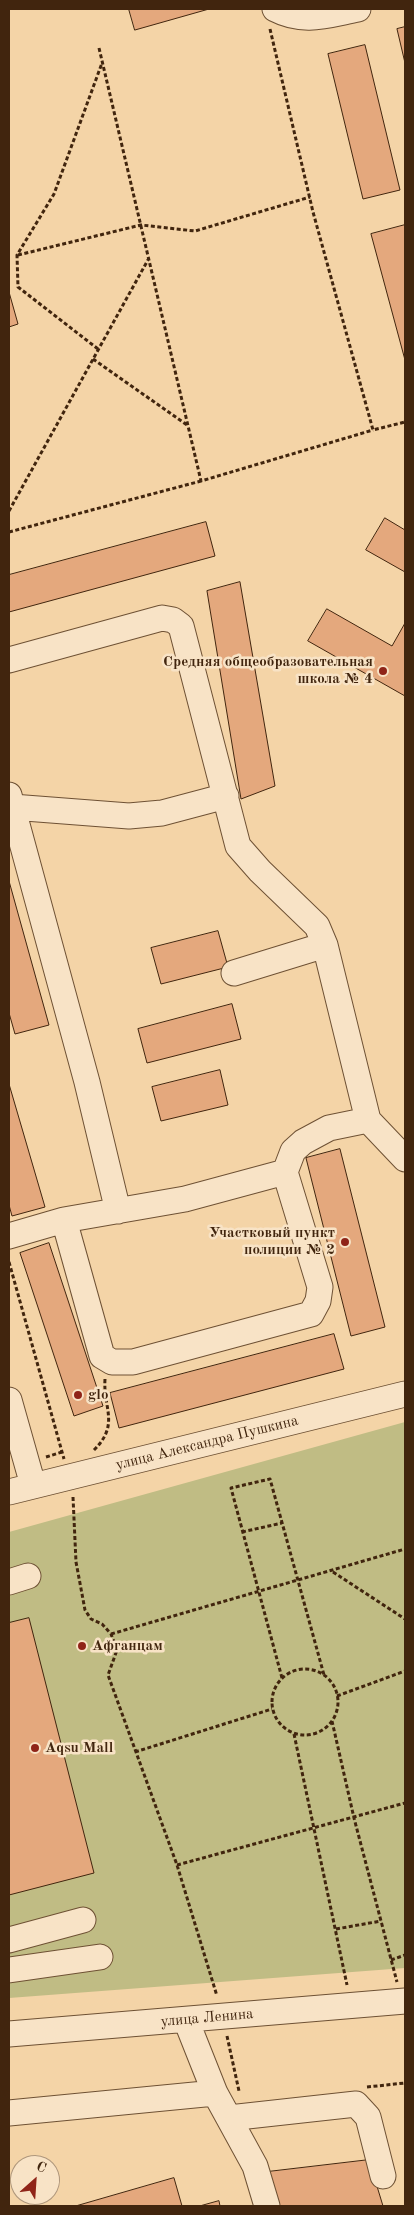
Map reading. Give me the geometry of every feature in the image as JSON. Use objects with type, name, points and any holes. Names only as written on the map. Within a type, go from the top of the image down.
[{"type":"street","points":[[272,18],[287,15],[314,18],[358,9]]},
{"type":"street","points":[[9,660],[162,618],[173,620],[181,626],[238,846],[317,926],[325,945],[368,1120],[405,1159]]},
{"type":"street","points":[[118,1211],[87,1082],[10,801],[129,816],[162,813],[226,796]]},
{"type":"street","points":[[234,973],[325,945]]},
{"type":"street","points":[[64,1220],[102,1356],[112,1362],[133,1362],[311,1314],[318,1301],[320,1287],[285,1172],[293,1151],[303,1142],[329,1128],[368,1120]]},
{"type":"street","points":[[9,1236],[64,1220],[185,1200],[285,1172]]},
{"type":"street","name":"улица Александра Пушкина","points":[[9,1492],[405,1394]]},
{"type":"street","points":[[9,1400],[32,1485]]},
{"type":"street","points":[[9,1940],[83,1920]]},
{"type":"street","points":[[9,1970],[100,1957]]},
{"type":"street","name":"улица Ленина","points":[[9,2034],[404,2001]]},
{"type":"street","points":[[186,2020],[215,2093],[235,2109],[267,2206]]},
{"type":"street","points":[[9,2113],[215,2093]]},
{"type":"street","points":[[235,2109],[356,2104],[368,2117],[382,2176]]},
{"type":"path","points":[[272,18],[310,198],[373,430]]},
{"type":"path","points":[[99,48],[201,481]]},
{"type":"path","points":[[98,349],[18,287],[17,255],[54,194],[102,62]]},
{"type":"path","points":[[17,255],[140,225],[195,230],[310,198]]},
{"type":"path","points":[[9,511],[149,258]]},
{"type":"path","points":[[93,359],[188,425]]},
{"type":"path","points":[[9,532],[201,481],[405,422]]},
{"type":"path","points":[[9,1262],[69,1476],[74,1505],[76,1562],[85,1610],[91,1618],[102,1624],[111,1634],[117,1650],[108,1675],[177,1864],[223,2016],[235,2109]]},
{"type":"path","points":[[90,1453],[105,1439],[109,1425],[105,1386],[106,1374],[112,1362]]},
{"type":"path","points":[[282,1678],[231,1488],[270,1479],[324,1675]]},
{"type":"path","points":[[242,1532],[282,1523]]},
{"type":"path","points":[[111,1634],[405,1549]]},
{"type":"path","points":[[332,1571],[405,1619]]},
{"type":"path","points":[[295,1670],[310,1670],[324,1675],[333,1684],[338,1696],[337,1709],[332,1721],[322,1731],[308,1735],[294,1734],[280,1724],[272,1709],[273,1692],[282,1678],[295,1670]]},
{"type":"path","points":[[338,1696],[405,1671]]},
{"type":"path","points":[[135,1752],[272,1709]]},
{"type":"path","points":[[332,1721],[354,1818],[391,1960],[404,2001]]},
{"type":"path","points":[[294,1734],[351,2005]]},
{"type":"path","points":[[177,1864],[405,1803]]},
{"type":"path","points":[[336,1929],[381,1921]]},
{"type":"path","points":[[391,1960],[405,1955]]},
{"type":"path","points":[[366,2087],[405,2083]]},
{"type":"shaded area","points":[[405,1422],[405,1968],[9,1998],[9,1532]]},
{"type":"building","points":[[129,9],[209,9],[135,30]]},
{"type":"building","points":[[405,27],[405,63],[397,29]]},
{"type":"building","points":[[365,45],[400,190],[363,199],[328,54]]},
{"type":"building","points":[[405,225],[405,360],[371,234]]},
{"type":"building","points":[[9,292],[18,324],[9,327]]},
{"type":"building","points":[[385,518],[405,530],[405,572],[366,550]]},
{"type":"building","points":[[206,522],[215,556],[9,612],[9,575]]},
{"type":"building","points":[[240,582],[275,786],[241,799],[207,591]]},
{"type":"building","name":"Средняя общеобразовательная школа № 4","points":[[327,609],[392,646],[405,623],[405,696],[308,641]]},
{"type":"building","points":[[9,881],[49,1025],[15,1034],[9,1013]]},
{"type":"building","points":[[218,931],[228,967],[161,984],[151,948]]},
{"type":"building","points":[[232,1004],[241,1039],[147,1063],[138,1029]]},
{"type":"building","points":[[220,1070],[228,1105],[161,1121],[152,1087]]},
{"type":"building","points":[[9,1084],[45,1207],[12,1216],[9,1205]]},
{"type":"building","name":"Участковый пункт полиции № 2","points":[[340,1149],[385,1327],[351,1336],[306,1158]]},
{"type":"building","points":[[49,1243],[103,1406],[74,1416],[20,1253]]},
{"type":"building","points":[[334,1334],[344,1369],[119,1428],[110,1393]]},
{"type":"building","name":"Аqsu Mall","points":[[29,1618],[94,1873],[9,1895],[9,1623]]},
{"type":"building","points":[[369,2160],[383,2206],[278,2206],[267,2172]]},
{"type":"building","points":[[174,2178],[182,2206],[76,2206]]},
{"type":"building","points":[[219,2201],[220,2206],[200,2206]]},
{"type":"place","name":"Средняя общеобразовательная школа № 4","points":[[383,671]]},
{"type":"place","name":"Участковый пункт полиции № 2","points":[[345,1242]]},
{"type":"place","name":"glo","points":[[78,1395]]},
{"type":"place","name":"Афганцам","points":[[82,1646]]},
{"type":"place","name":"Аqsu Mall","points":[[35,1748]]}]
